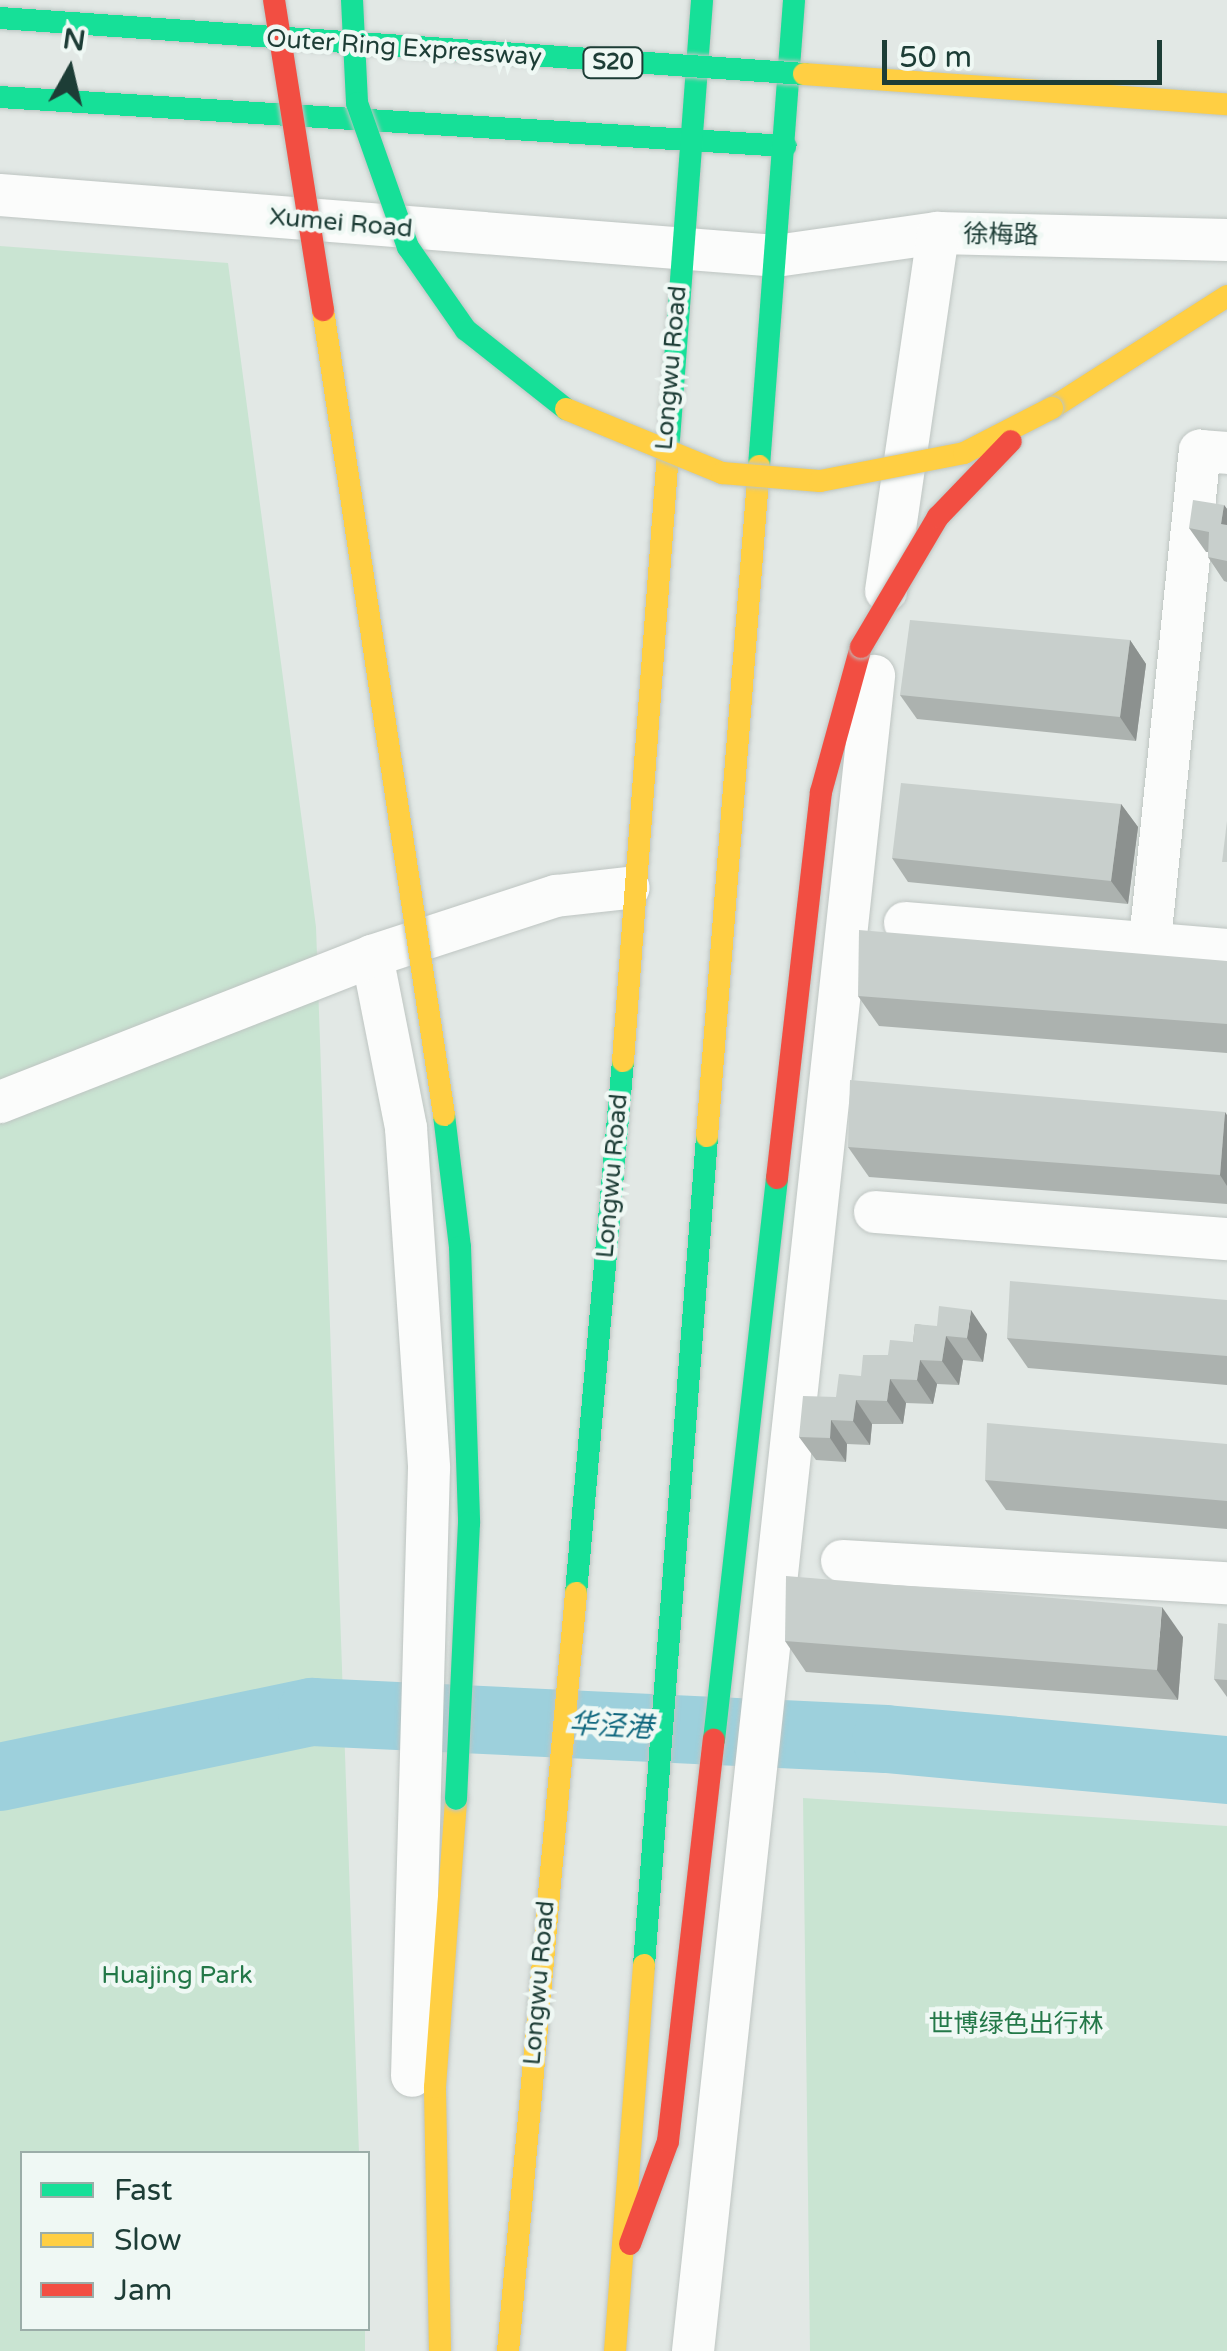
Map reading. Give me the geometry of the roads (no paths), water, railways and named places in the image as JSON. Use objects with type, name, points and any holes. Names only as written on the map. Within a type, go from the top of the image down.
[{"type":"main road","points":[[274,0],[426,972],[460,1248],[469,1523],[456,1799],[435,2104],[440,2351]]},
{"type":"main road","points":[[352,0],[357,104],[408,247],[466,330],[584,424],[706,469],[820,480],[964,452],[1052,408],[1227,296]]},
{"type":"main road","name":"Longwu Road","points":[[508,2351],[563,1688],[617,1143],[629,888],[702,0]]},
{"type":"main road","points":[[615,2351],[630,2244],[794,0]]},
{"type":"main road","name":"Outer Ring Expressway","points":[[0,18],[1227,104]]},
{"type":"main road","points":[[0,98],[786,146]]},
{"type":"main road","points":[[630,2244],[668,2140],[830,743],[861,648],[908,559],[973,478],[1052,408]]},
{"type":"street","name":"Xumei Road","points":[[0,194],[681,252],[776,256]]},
{"type":"street","name":"徐梅路","points":[[776,256],[938,233],[1227,240]]},
{"type":"street","points":[[693,2351],[847,866],[938,233]]},
{"type":"street","points":[[1150,941],[1200,451],[1227,454]]},
{"type":"street","points":[[0,1102],[372,956],[556,896],[629,888]]},
{"type":"street","points":[[906,923],[1227,950]]},
{"type":"street","points":[[372,956],[406,1128],[429,1468],[415,1808],[413,2351]]},
{"type":"street","points":[[875,1212],[1227,1238]]},
{"type":"street","points":[[842,1561],[1227,1584]]},
{"type":"waterway","name":"华泾港","points":[[0,1777],[312,1712],[886,1739],[1227,1770]]},
{"type":"park label","name":"Huajing Park","points":[[177,1975]]},
{"type":"park label","name":"世博绿色出行林","points":[[1016,2024]]}]
